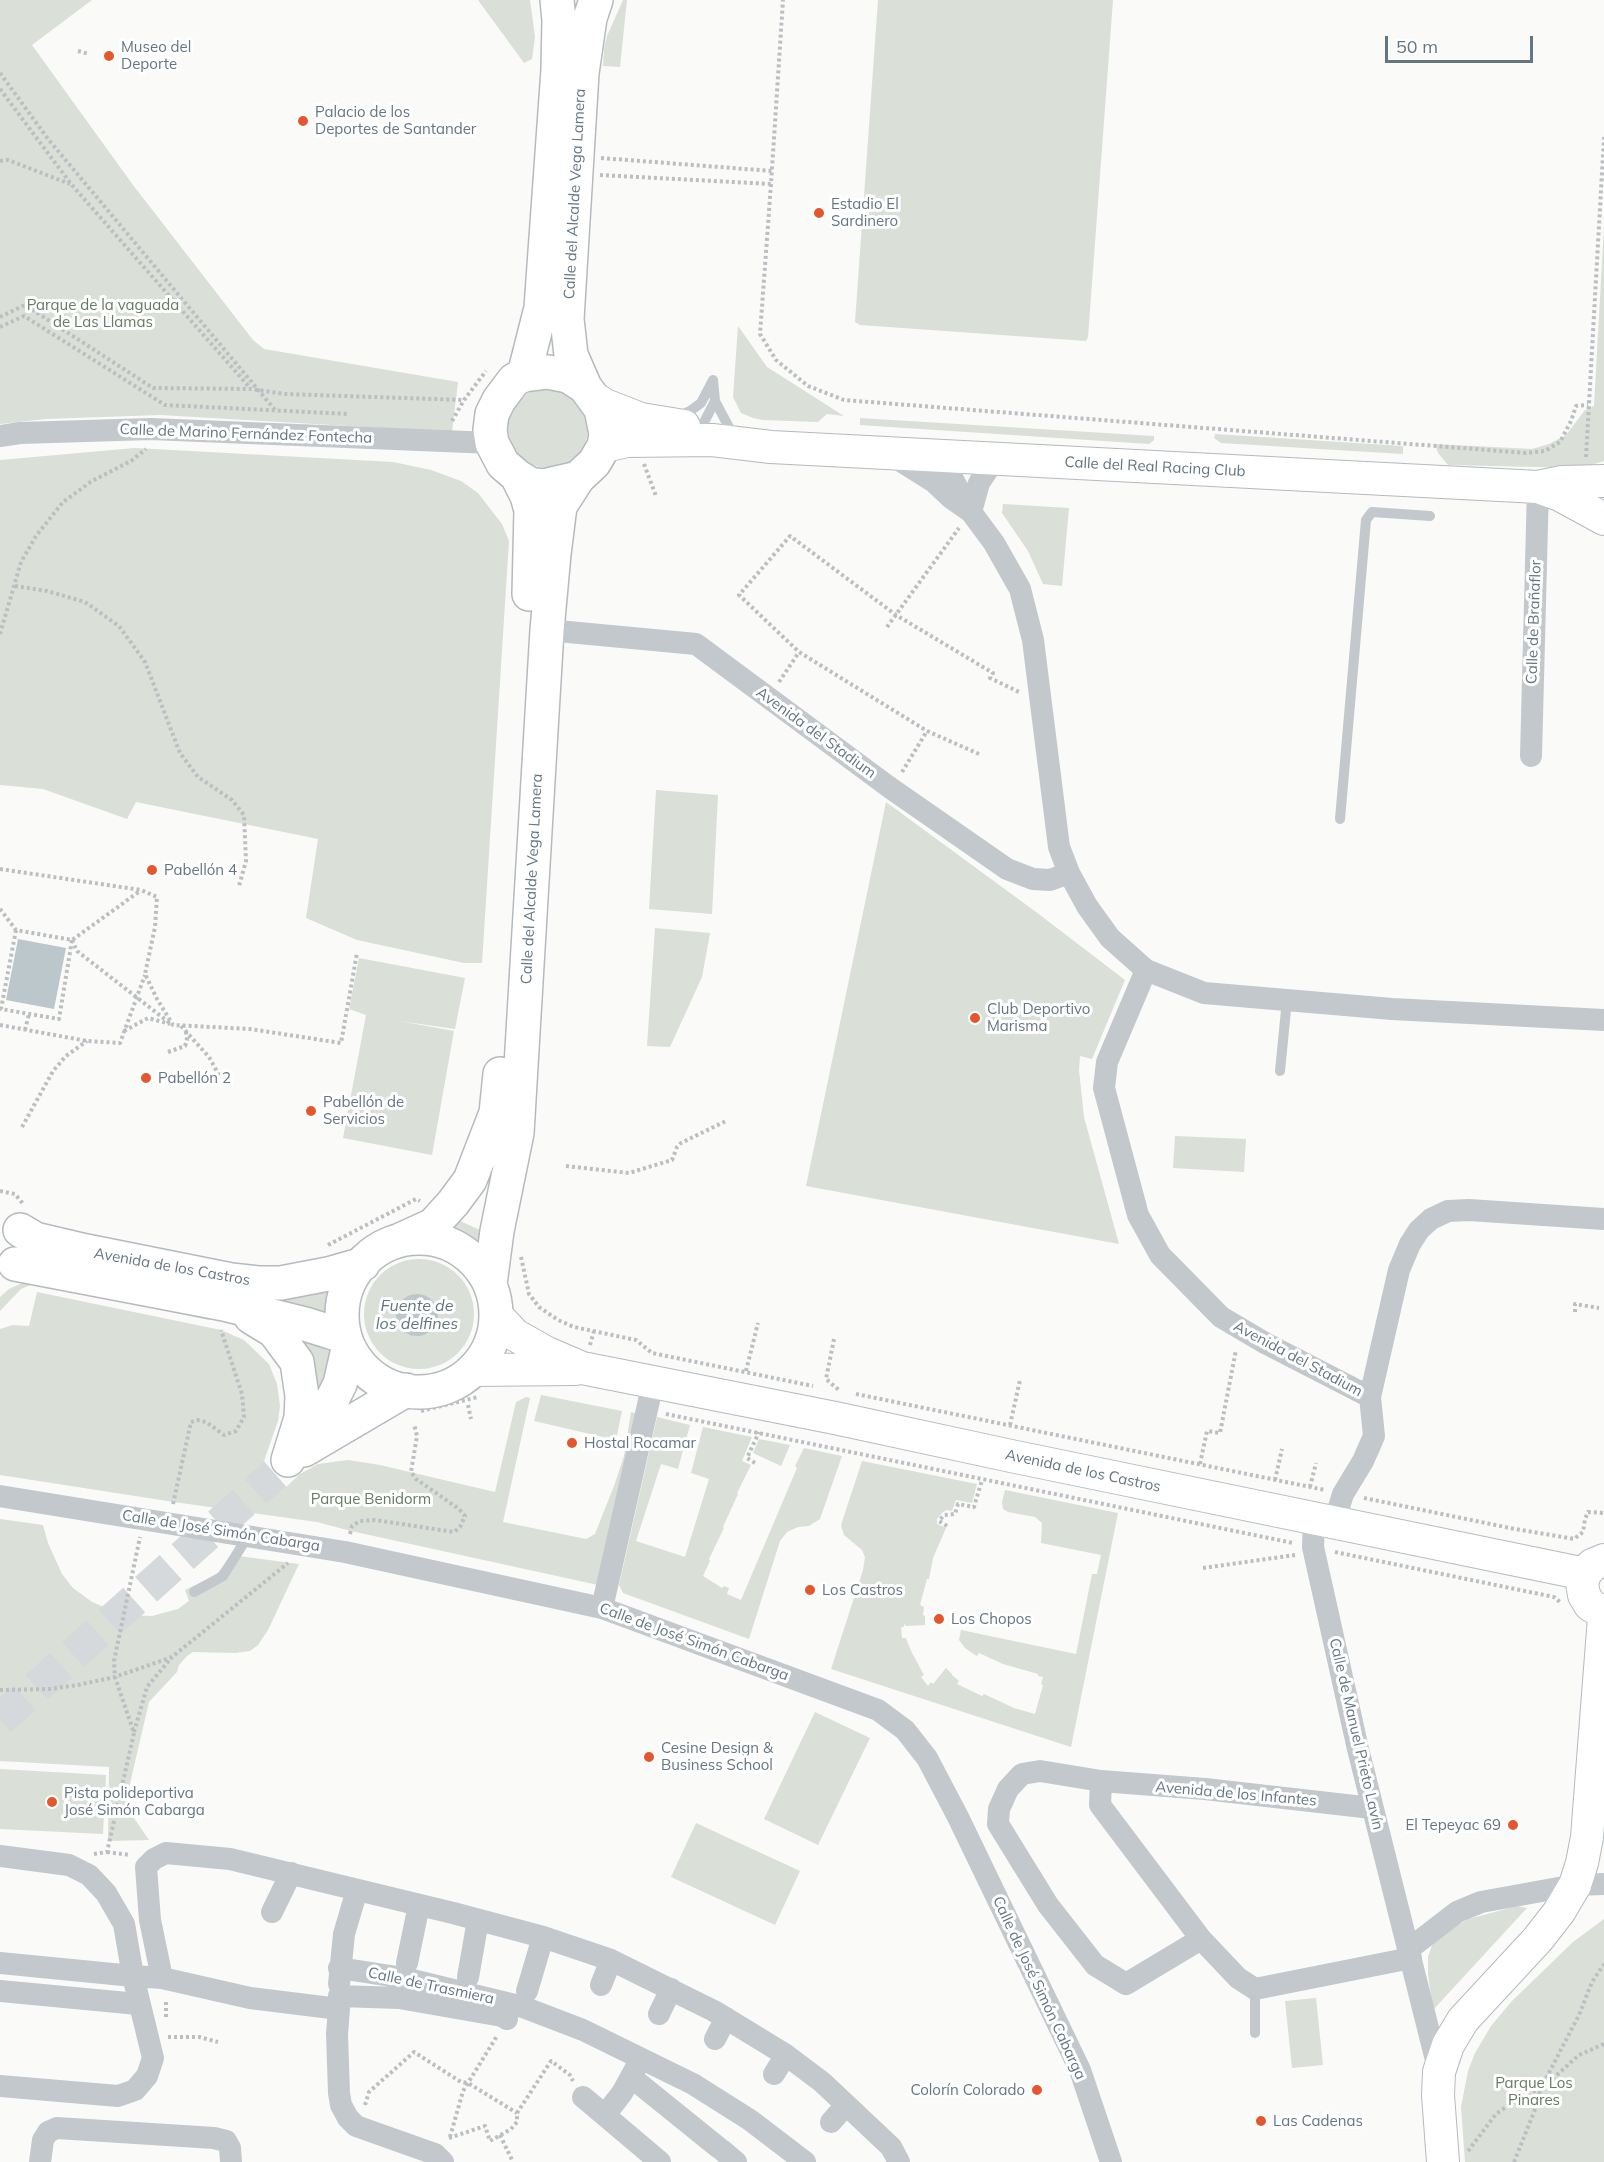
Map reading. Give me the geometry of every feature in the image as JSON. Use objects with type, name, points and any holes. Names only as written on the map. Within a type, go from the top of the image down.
[{"type":"main road","name":"Calle del Alcalde Vega Lamera","points":[[524,375],[541,308],[558,70],[557,0]]},
{"type":"main road","name":"Calle del Alcalde Vega Lamera","points":[[589,392],[571,356],[567,319],[582,73],[587,31],[596,0]]},
{"type":"main road","points":[[589,392],[601,409],[606,434],[619,444],[578,478],[543,486],[530,484],[503,464],[492,443],[490,430],[492,414],[514,380],[524,375],[558,373],[568,376],[589,392],[605,405],[623,412],[662,423],[710,425]]},
{"type":"main road","name":"Calle del Real Racing Club","points":[[619,444],[710,425],[712,440],[771,447],[1538,487],[1562,482],[1594,482]]},
{"type":"main road","name":"Calle del Alcalde Vega Lamera","points":[[398,1241],[433,1225],[470,1180],[496,1113],[531,554],[531,510],[517,476]]},
{"type":"main road","name":"Calle del Alcalde Vega Lamera","points":[[490,1284],[496,1231],[518,1122],[547,630],[560,506],[578,478]]},
{"type":"main road","name":"Calle del Real Racing Club","points":[[1538,487],[1560,495],[1604,519]]},
{"type":"main road","points":[[8,1269],[22,1243],[16,1216]]},
{"type":"main road","name":"Avenida de los Castros","points":[[16,1216],[35,1239],[231,1280],[281,1283],[328,1274],[363,1264]]},
{"type":"main road","points":[[416,1238],[437,1239],[455,1246],[475,1261],[490,1284],[498,1317],[479,1382],[428,1391],[413,1401],[281,1467],[328,1408],[340,1384],[346,1343],[342,1316],[347,1290],[363,1264],[378,1250],[398,1241],[416,1238]]},
{"type":"main road","name":"Avenida de los Castros","points":[[8,1269],[232,1318],[305,1324],[346,1343]]},
{"type":"main road","name":"Avenida de los Castros","points":[[498,1317],[515,1335],[547,1353],[655,1397],[835,1418],[1326,1526],[1595,1567]]},
{"type":"main road","points":[[232,1318],[274,1330],[297,1362],[302,1396],[301,1418],[281,1467]]},
{"type":"main road","points":[[346,1343],[359,1365],[413,1401]]},
{"type":"main road","name":"Avenida de los Castros","points":[[479,1382],[582,1368]]},
{"type":"main road","points":[[1595,1567],[1582,1583],[1584,1595],[1590,1605],[1604,1612]]},
{"type":"main road","points":[[1454,2159],[1437,2095],[1439,2072],[1448,2045],[1463,2020],[1538,1939],[1559,1912],[1589,1885],[1582,1863],[1587,1837],[1600,1698],[1604,1617]]},
{"type":"street","points":[[587,31],[606,0]]},
{"type":"street","name":"Calle de Marino Fernández Fontecha","points":[[0,436],[20,433],[166,430],[492,443]]},
{"type":"street","points":[[887,453],[934,482],[971,512]]},
{"type":"street","points":[[940,456],[971,512],[994,543],[1020,589],[1033,640],[1059,847],[1069,873],[1087,906],[1110,938],[1146,970],[1204,993],[1404,1010],[1604,1020]]},
{"type":"street","points":[[971,512],[978,483],[995,459]]},
{"type":"street","name":"Calle de Brañaflor","points":[[1531,756],[1538,487]]},
{"type":"street","name":"Avenida del Stadium","points":[[547,630],[696,644],[871,774],[1007,869],[1033,879],[1050,880],[1069,873]]},
{"type":"street","name":"Avenida del Stadium","points":[[1146,970],[1107,1062],[1104,1089],[1138,1215],[1160,1255],[1221,1317],[1265,1343],[1370,1397]]},
{"type":"street","points":[[1326,1526],[1367,1455],[1374,1436],[1370,1397],[1399,1270],[1414,1237],[1431,1219],[1448,1211],[1469,1210],[1604,1219]]},
{"type":"street","points":[[602,1608],[655,1397]]},
{"type":"street","name":"Calle de José Simón Cabarga","points":[[0,1496],[345,1552],[602,1608],[878,1710],[905,1730],[927,1758],[958,1817],[1080,2070],[1111,2162]]},
{"type":"street","name":"Calle de Manuel Prieto Lavín","points":[[1326,1526],[1313,1547],[1372,1808],[1410,1953]]},
{"type":"street","name":"Avenida de los Infantes","points":[[1201,1939],[1126,1984],[1095,1965],[1048,1905],[998,1824],[999,1809],[1008,1789],[1022,1774],[1040,1771],[1101,1781],[1372,1808]]},
{"type":"street","points":[[1101,1781],[1100,1805],[1201,1939],[1238,1978],[1255,1989],[1410,1953],[1457,1912],[1481,1902],[1589,1885]]},
{"type":"street","points":[[164,1984],[150,1920],[146,1867],[154,1858],[166,1853],[230,1859],[291,1873],[543,1937],[611,1960],[726,2018],[780,2064],[822,2082],[891,2147],[899,2162]]},
{"type":"street","points":[[0,1856],[69,1865],[89,1875],[106,1893],[124,1924],[138,2004],[153,2058],[147,2076],[135,2090],[118,2096],[0,2085]]},
{"type":"street","points":[[272,1912],[291,1873]]},
{"type":"street","points":[[357,1890],[344,1934],[339,1968],[337,2034],[341,2105],[348,2118],[356,2126],[435,2154],[443,2162]]},
{"type":"street","name":"Calle de Trasmiera","points":[[407,1963],[419,1905]]},
{"type":"street","name":"Calle de Trasmiera","points":[[468,1977],[478,1920]]},
{"type":"street","points":[[520,2007],[543,1937]]},
{"type":"street","points":[[1410,1953],[1439,2072]]},
{"type":"street","points":[[601,1985],[611,1960]]},
{"type":"street","name":"Calle de Trasmiera","points":[[0,1963],[133,1976],[164,1984],[250,1998],[339,2003],[399,1998],[502,2016],[520,2007]]},
{"type":"street","name":"Calle de Trasmiera","points":[[339,1968],[404,1978],[520,2007],[584,2026],[639,2060],[687,2094],[747,2116],[801,2158]]},
{"type":"street","points":[[659,2014],[671,1989]]},
{"type":"street","points":[[0,1990],[138,2004]]},
{"type":"street","points":[[715,2039],[726,2018]]},
{"type":"street","points":[[605,2115],[622,2093],[639,2060],[687,2094],[721,2149]]},
{"type":"street","points":[[583,2097],[660,2162]]},
{"type":"street","points":[[831,2122],[846,2105]]},
{"type":"street","points":[[39,2162],[43,2140],[48,2132],[57,2128],[214,2138],[226,2141],[230,2148],[231,2162]]},
{"type":"lane","points":[[662,423],[690,411],[701,403],[713,380],[710,425]]},
{"type":"lane","points":[[1340,819],[1366,520],[1372,512],[1430,516]]},
{"type":"lane","points":[[1280,1071],[1287,1000]]},
{"type":"lane","points":[[194,1592],[223,1576],[249,1535]]},
{"type":"lane","points":[[1255,1989],[1255,2033]]},
{"type":"path","points":[[783,0],[760,334],[776,360],[808,386],[844,400],[1526,453],[1545,451],[1560,442],[1576,406],[1588,405]]},
{"type":"path","points":[[78,51],[89,54]]},
{"type":"path","points":[[0,73],[48,139],[275,410]]},
{"type":"path","points":[[0,89],[71,184],[251,389]]},
{"type":"path","points":[[1594,482],[1588,405],[1604,137]]},
{"type":"path","points":[[0,155],[71,184]]},
{"type":"path","points":[[0,161],[8,160]]},
{"type":"path","points":[[577,166],[670,162],[772,171]]},
{"type":"path","points":[[577,166],[771,184]]},
{"type":"path","points":[[0,317],[25,305],[153,388],[251,389],[285,394],[464,400],[453,422],[443,421]]},
{"type":"path","points":[[0,327],[24,316],[165,405],[353,414]]},
{"type":"path","points":[[0,634],[21,562],[36,536],[63,502],[92,481],[131,461],[166,430]]},
{"type":"path","points":[[619,444],[656,496]]},
{"type":"path","points":[[887,627],[955,533]]},
{"type":"path","points":[[979,754],[927,730],[799,652],[739,595],[790,536],[896,615],[993,673],[990,678],[1022,694]]},
{"type":"path","points":[[15,586],[47,591],[85,602],[118,626],[139,653],[146,663],[180,753],[198,777],[232,800],[244,815],[246,861],[238,886]]},
{"type":"path","points":[[777,685],[799,652]]},
{"type":"path","points":[[900,775],[927,730]]},
{"type":"path","points":[[0,869],[141,890],[157,897],[145,974],[120,1043],[87,1041],[0,1025]]},
{"type":"path","points":[[16,930],[1,1010],[59,1019],[72,940],[141,890]]},
{"type":"path","points":[[0,909],[16,930],[72,940]]},
{"type":"path","points":[[72,940],[77,951],[173,1025]]},
{"type":"path","points":[[124,1031],[148,1018],[173,1025],[250,1029],[341,1043],[357,953]]},
{"type":"path","points":[[145,974],[173,1025]]},
{"type":"path","points":[[25,1030],[29,1014]]},
{"type":"path","points":[[181,1026],[209,1057],[220,1077]]},
{"type":"path","points":[[168,1052],[184,1046],[187,1040],[186,1031]]},
{"type":"path","points":[[22,1127],[53,1071],[66,1056],[87,1041]]},
{"type":"path","points":[[566,1166],[629,1173],[672,1160],[676,1147],[681,1143],[726,1121]]},
{"type":"path","points":[[0,1191],[15,1194],[16,1216]]},
{"type":"path","points":[[321,1248],[341,1240],[416,1199],[446,1211]]},
{"type":"path","points":[[496,1231],[516,1240],[521,1252],[524,1277],[529,1293],[539,1307],[558,1320],[574,1327],[636,1340],[652,1353],[817,1386]]},
{"type":"path","points":[[1575,1312],[1575,1304],[1599,1308]]},
{"type":"path","points":[[170,1522],[191,1422],[197,1420],[206,1422],[224,1435],[236,1431],[244,1417],[242,1394],[220,1327],[232,1318]]},
{"type":"path","points":[[746,1371],[758,1323]]},
{"type":"path","points":[[582,1368],[594,1331]]},
{"type":"path","points":[[834,1339],[826,1379],[840,1391]]},
{"type":"path","points":[[1200,1464],[1207,1431],[1220,1434],[1236,1349]]},
{"type":"path","points":[[1010,1425],[1020,1380]]},
{"type":"path","points":[[413,1401],[479,1382]]},
{"type":"path","points":[[829,1389],[1310,1487]]},
{"type":"path","points":[[655,1397],[759,1432],[982,1480],[1326,1526],[1510,1528],[1574,1539],[1582,1532],[1588,1512],[1604,1513]]},
{"type":"path","points":[[468,1406],[471,1419]]},
{"type":"path","points":[[345,1552],[352,1526],[360,1521],[375,1520],[454,1532],[460,1527],[465,1516],[459,1509],[416,1479],[411,1472],[417,1436],[414,1424]]},
{"type":"path","points":[[755,1462],[747,1458],[759,1432]]},
{"type":"path","points":[[1275,1480],[1282,1449]]},
{"type":"path","points":[[1316,1463],[1310,1487],[1326,1526]]},
{"type":"path","points":[[947,1526],[939,1521],[944,1515],[955,1514],[958,1504],[974,1507],[982,1480]]},
{"type":"path","points":[[134,1732],[115,1677],[114,1661],[144,1519]]},
{"type":"path","points":[[1326,1526],[1554,1597],[1566,1608]]},
{"type":"path","points":[[107,1852],[134,1732],[147,1687],[172,1657],[215,1624],[236,1603],[282,1569],[305,1545]]},
{"type":"path","points":[[1203,1568],[1295,1555]]},
{"type":"path","points":[[0,1690],[50,1689],[115,1677],[172,1657]]},
{"type":"path","points":[[87,1856],[107,1852],[130,1855]]},
{"type":"path","points":[[1514,2162],[1538,2102],[1540,2090],[1579,2015],[1592,1982],[1604,1964]]},
{"type":"path","points":[[164,1984],[165,2025]]},
{"type":"path","points":[[165,2037],[199,2037],[218,2042]]},
{"type":"path","points":[[443,2162],[468,2083],[494,2041]]},
{"type":"path","points":[[1454,2159],[1496,2114],[1528,2092],[1540,2090],[1579,2055],[1604,2044]]},
{"type":"path","points":[[369,2092],[414,2052],[461,2082],[468,2083],[517,2112]]},
{"type":"path","points":[[449,2138],[485,2126],[490,2140],[511,2129],[517,2122],[517,2112],[551,2061],[570,2075],[583,2097]]},
{"type":"path","points":[[500,2135],[513,2162]]},
{"type":"green space","name":"Parque de la vaguada de Las Llamas","points":[[0,0],[92,0],[32,45],[133,185],[253,340],[264,349],[458,382],[452,432],[160,415],[46,419],[0,424]]},
{"type":"green space","points":[[478,0],[530,0],[535,37],[532,59],[524,63]]},
{"type":"green space","points":[[623,0],[627,0],[620,67],[603,66],[607,36]]},
{"type":"green space","points":[[878,0],[1113,0],[1086,341],[860,325],[855,322]]},
{"type":"green space","points":[[1604,226],[1604,461],[1581,468],[1448,465],[1438,453],[1435,444],[1532,449],[1549,444],[1566,435],[1585,410],[1594,406]]},
{"type":"green space","points":[[738,326],[767,367],[844,416],[827,414],[818,422],[763,420],[741,413],[733,397]]},
{"type":"green space","points":[[548,388],[563,391],[576,400],[585,413],[588,428],[585,443],[576,456],[563,465],[548,468],[533,465],[520,456],[511,443],[508,428],[511,413],[520,400],[533,391]]},
{"type":"green space","points":[[860,418],[1154,436],[1154,440],[1149,444],[860,425]]},
{"type":"green space","points":[[1215,434],[1403,446],[1403,454],[1221,443],[1214,438]]},
{"type":"green space","points":[[135,448],[393,462],[431,470],[461,481],[478,493],[502,524],[509,541],[482,963],[464,963],[357,940],[306,918],[318,839],[136,802],[127,819],[43,789],[0,785],[0,460]]},
{"type":"green space","points":[[1003,504],[1069,508],[1062,586],[1043,584],[1028,551],[1002,513]]},
{"type":"green space","points":[[656,790],[718,795],[712,914],[649,909]]},
{"type":"green space","name":"Club Deportivo Marisma","points":[[886,802],[1125,980],[1092,1059],[1080,1056],[1079,1070],[1084,1117],[1119,1244],[806,1186]]},
{"type":"green space","points":[[655,928],[710,933],[702,977],[670,1047],[647,1046]]},
{"type":"green space","points":[[359,958],[465,978],[455,1029],[399,1021],[454,1031],[432,1155],[343,1138],[366,1015],[349,1009]]},
{"type":"green space","points":[[1175,1136],[1246,1139],[1244,1172],[1173,1168]]},
{"type":"green space","points":[[456,1219],[482,1231],[479,1244],[449,1228]]},
{"type":"green space","points":[[419,1259],[440,1263],[458,1275],[470,1293],[474,1314],[470,1335],[458,1353],[440,1365],[419,1369],[398,1365],[380,1353],[368,1335],[364,1314],[368,1293],[380,1275],[398,1263]]},
{"type":"green space","points":[[27,1281],[210,1314],[209,1320],[41,1284],[33,1284],[21,1289],[0,1311],[0,1297],[9,1289]]},
{"type":"green space","points":[[329,1288],[326,1305],[327,1318],[235,1291]]},
{"type":"green space","name":"Parque Benidorm","points":[[37,1292],[221,1330],[244,1340],[269,1364],[277,1384],[280,1406],[278,1421],[264,1461],[286,1487],[300,1474],[318,1464],[348,1460],[380,1465],[495,1492],[516,1402],[526,1397],[530,1398],[503,1522],[586,1539],[595,1534],[614,1486],[624,1456],[631,1412],[638,1414],[598,1585],[317,1522],[0,1475],[0,1329],[13,1325],[29,1326]]},
{"type":"green space","points":[[291,1331],[329,1350],[331,1354],[322,1401]]},
{"type":"green space","points":[[541,1395],[622,1411],[616,1440],[534,1421]]},
{"type":"green space","points":[[657,1417],[690,1425],[678,1469],[661,1464],[636,1541],[685,1557],[709,1479],[691,1473],[703,1427],[752,1437],[742,1461],[751,1465],[703,1576],[722,1588],[724,1586],[729,1588],[727,1594],[741,1600],[804,1448],[842,1456],[820,1519],[809,1526],[798,1527],[787,1532],[780,1541],[749,1639],[623,1593],[619,1585]]},
{"type":"green space","points":[[759,1439],[790,1445],[781,1466],[753,1453]]},
{"type":"green space","points":[[862,1461],[977,1484],[972,1503],[956,1500],[952,1511],[946,1510],[937,1519],[937,1524],[946,1528],[933,1558],[920,1605],[924,1607],[925,1625],[906,1626],[904,1624],[904,1627],[901,1627],[902,1638],[906,1638],[924,1675],[921,1677],[928,1686],[931,1682],[933,1684],[946,1668],[959,1681],[957,1684],[982,1696],[984,1694],[1014,1708],[1035,1714],[1043,1677],[1003,1664],[979,1653],[975,1655],[959,1640],[961,1630],[1076,1654],[1092,1574],[1097,1574],[1101,1555],[1041,1543],[1042,1523],[1035,1517],[1003,1509],[1005,1490],[1118,1513],[1071,1747],[831,1669],[863,1570],[865,1557],[862,1550],[844,1535],[841,1525]]},
{"type":"green space","points":[[0,1519],[43,1525],[48,1543],[62,1574],[73,1588],[92,1602],[124,1615],[152,1616],[178,1609],[189,1601],[185,1590],[216,1575],[231,1555],[299,1564],[268,1630],[258,1645],[250,1651],[235,1653],[193,1652],[179,1665],[177,1672],[149,1702],[125,1805],[149,1840],[108,1841],[109,1767],[0,1761]]},
{"type":"green space","points":[[815,1712],[870,1738],[818,1845],[764,1819]]},
{"type":"green space","name":"Pista polideportiva José Simón Cabarga","points":[[0,1769],[106,1775],[103,1834],[0,1829]]},
{"type":"green space","points":[[696,1823],[800,1871],[775,1925],[671,1877]]},
{"type":"green space","points":[[1517,1906],[1527,1908],[1433,2010],[1428,1974],[1428,1957],[1432,1945],[1449,1929],[1469,1919]]},
{"type":"green space","name":"Parque Los Pinares","points":[[1604,1919],[1604,2162],[1465,2162],[1461,2107],[1468,2071],[1475,2053],[1491,2026],[1512,2001],[1573,1942]]},
{"type":"green space","points":[[1316,1998],[1323,2065],[1292,2068],[1285,2001]]},
{"type":"water","points":[[18,939],[66,948],[54,1009],[6,1000]]},
{"type":"water","name":"Fuente de los delfines","points":[[417,1294],[425,1295],[432,1300],[437,1307],[437,1323],[432,1330],[425,1335],[417,1336],[409,1335],[402,1330],[397,1323],[396,1315],[397,1307],[402,1300],[409,1295]]},
{"type":"tunnel","points":[[0,1720],[275,1474]]},
{"type":"place","name":"Museo del Deporte","points":[[109,56]]},
{"type":"place","name":"Palacio de los Deportes de Santander","points":[[303,121]]},
{"type":"place","name":"Estadio El Sardinero","points":[[819,213]]},
{"type":"place","name":"Pabellón 4","points":[[152,870]]},
{"type":"place","name":"Club Deportivo Marisma","points":[[975,1018]]},
{"type":"place","name":"Pabellón 2","points":[[146,1078]]},
{"type":"place","name":"Pabellón de Servicios","points":[[311,1111]]},
{"type":"place","name":"Hostal Rocamar","points":[[572,1443]]},
{"type":"place","name":"Los Castros","points":[[810,1590]]},
{"type":"place","name":"Los Chopos","points":[[939,1619]]},
{"type":"place","name":"Cesine Design & Business School","points":[[649,1757]]},
{"type":"place","name":"Pista polideportiva José Simón Cabarga","points":[[52,1802]]},
{"type":"place","name":"El Tepeyac 69","points":[[1513,1825]]},
{"type":"place","name":"Colorín Colorado","points":[[1037,2090]]},
{"type":"place","name":"Las Cadenas","points":[[1261,2121]]}]
